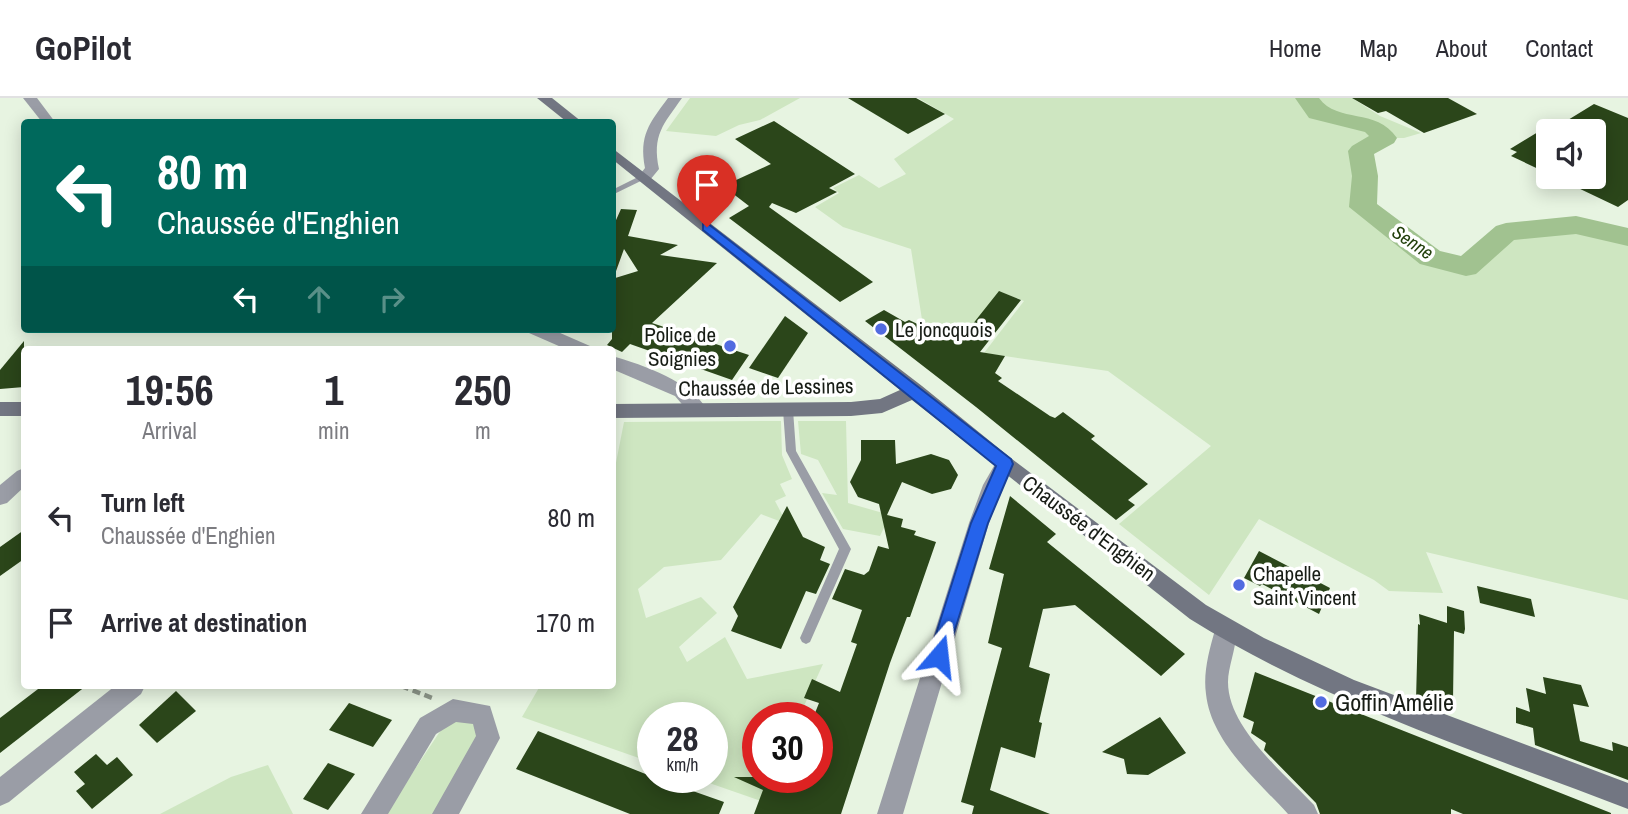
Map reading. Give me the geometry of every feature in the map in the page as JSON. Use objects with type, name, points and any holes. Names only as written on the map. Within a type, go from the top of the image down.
[{"type":"main road","points":[[544,98],[571,119]]},
{"type":"main road","name":"Chaussée d'Enghien","points":[[616,155],[1005,464],[1226,630],[1341,687],[1628,796]]},
{"type":"main road","name":"Chaussée de Lessines","points":[[616,411],[788,410],[882,406],[916,391]]},
{"type":"main road","points":[[0,409],[21,409]]},
{"type":"street","points":[[30,98],[47,119]]},
{"type":"street","points":[[645,177],[652,169],[648,148],[653,129],[675,98]]},
{"type":"street","points":[[544,333],[575,346]]},
{"type":"street","points":[[616,364],[681,391],[699,411]]},
{"type":"street","points":[[890,814],[979,523],[1005,464]]},
{"type":"street","points":[[0,497],[21,481]]},
{"type":"street","points":[[1226,630],[1216,681],[1220,706],[1240,740],[1305,814]]},
{"type":"street","points":[[0,793],[129,689]]},
{"type":"street","points":[[374,814],[428,726],[453,710],[482,714],[488,738],[445,814]]},
{"type":"lane","points":[[616,191],[645,177]]},
{"type":"lane","points":[[788,410],[791,452],[845,549],[806,638]]},
{"type":"path","points":[[409,689],[444,702],[453,710]]},
{"type":"green space","points":[[690,98],[800,98],[760,120],[739,125],[716,136],[666,131]]},
{"type":"green space","points":[[918,98],[1352,98],[1380,116],[1421,133],[1404,138],[1385,138],[1361,151],[1365,176],[1363,207],[1430,258],[1466,267],[1506,232],[1576,225],[1628,237],[1628,600],[1426,552],[1443,593],[1389,591],[1374,580],[1259,519],[1209,595],[1119,524],[1211,446],[1108,371],[984,353],[1024,301],[1001,292],[959,342],[923,326],[911,249],[843,227],[815,207],[839,193],[833,188],[859,175],[879,188],[906,174],[894,159],[954,119]]},
{"type":"green space","points":[[781,421],[782,455],[792,479],[780,484],[786,496],[775,501],[787,524],[761,514],[721,560],[664,567],[638,589],[646,618],[701,597],[717,613],[679,647],[687,662],[725,637],[747,679],[823,664],[806,702],[742,702],[742,793],[765,793],[761,801],[728,790],[728,702],[637,702],[637,757],[522,717],[538,689],[616,689],[616,463],[624,422]]},
{"type":"green space","points":[[798,421],[846,421],[848,503],[890,515],[880,536],[843,529],[822,493],[837,495],[818,460],[801,454]]},
{"type":"green space","points":[[467,720],[474,725],[478,735],[433,814],[385,814],[441,730],[451,722]]},
{"type":"green space","points":[[268,765],[293,814],[160,814],[231,777]]},
{"type":"building","points":[[848,98],[916,98],[945,114],[908,134]]},
{"type":"building","points":[[1352,98],[1448,98],[1477,114],[1424,133],[1386,111],[1378,113]]},
{"type":"building","points":[[1594,104],[1628,118],[1628,200],[1618,207],[1580,189],[1606,189],[1606,119],[1570,119]]},
{"type":"building","points":[[774,121],[855,174],[829,188],[837,192],[796,213],[772,203],[769,207],[873,282],[840,302],[729,218],[749,206],[723,186],[771,164],[735,139]]},
{"type":"building","points":[[1536,133],[1536,168],[1511,156],[1517,152],[1510,149]]},
{"type":"building","points":[[706,157],[726,172],[705,181],[686,166]]},
{"type":"building","points":[[621,209],[637,210],[628,236],[678,245],[660,255],[717,263],[652,323],[749,355],[732,380],[630,344],[622,352],[616,349],[616,346],[607,345],[612,339],[612,333],[616,333],[616,278],[638,271],[624,249],[616,271],[616,220]]},
{"type":"building","points":[[999,291],[1021,300],[980,352],[1005,356],[995,373],[1002,378],[998,381],[1050,416],[1055,418],[1063,412],[1095,436],[1091,439],[1148,484],[1128,500],[1135,505],[1116,520],[865,321],[884,310],[905,322],[909,320],[947,338],[957,326],[968,330]]},
{"type":"building","points":[[785,316],[808,333],[778,378],[749,368]]},
{"type":"building","points":[[24,341],[24,346],[21,346],[21,387],[0,389],[0,370]]},
{"type":"building","points":[[861,440],[895,440],[896,464],[931,454],[949,460],[958,475],[951,489],[932,494],[902,482],[887,515],[903,519],[901,527],[916,531],[914,535],[936,542],[910,617],[907,617],[890,663],[841,814],[754,814],[762,793],[833,793],[833,702],[816,702],[804,698],[812,679],[840,692],[857,644],[851,642],[862,610],[832,599],[845,569],[864,575],[869,571],[878,546],[889,549],[879,504],[858,497],[850,482],[861,460]]},
{"type":"building","points":[[1010,496],[1056,534],[1047,542],[1185,654],[1161,676],[1075,605],[1043,609],[1029,667],[1050,674],[1039,722],[1042,723],[1035,758],[1001,747],[990,790],[1050,814],[972,814],[974,806],[961,802],[1002,648],[988,643],[1004,574],[989,569]]},
{"type":"building","points":[[787,506],[803,537],[825,547],[820,560],[830,564],[816,594],[806,591],[781,649],[731,631],[738,616],[733,607]]},
{"type":"building","points":[[21,532],[21,561],[0,576],[0,547]]},
{"type":"building","points":[[1259,551],[1330,588],[1319,614],[1262,584],[1260,586],[1244,578]]},
{"type":"building","points":[[1477,586],[1531,599],[1535,617],[1480,603]]},
{"type":"building","points":[[1447,606],[1464,611],[1465,629],[1464,634],[1454,631],[1453,700],[1439,695],[1440,709],[1416,700],[1418,624],[1420,625],[1419,614],[1447,623]]},
{"type":"building","points":[[1255,672],[1611,814],[1463,814],[1451,809],[1451,814],[1320,814],[1316,803],[1264,750],[1266,743],[1251,733],[1254,722],[1243,717]]},
{"type":"building","points":[[1543,677],[1581,685],[1589,707],[1573,704],[1580,741],[1613,751],[1612,742],[1628,747],[1628,780],[1535,745],[1533,728],[1516,723],[1516,707],[1530,712],[1526,688],[1546,694]]},
{"type":"building","points":[[38,689],[82,689],[0,753],[0,718]]},
{"type":"building","points":[[176,691],[196,711],[157,743],[139,725]]},
{"type":"building","points":[[349,703],[392,720],[373,747],[329,730]]},
{"type":"building","points":[[1160,717],[1186,753],[1148,775],[1127,774],[1124,759],[1102,752]]},
{"type":"building","points":[[538,731],[637,771],[637,793],[698,793],[724,802],[719,814],[630,814],[516,769]]},
{"type":"building","points":[[96,754],[107,765],[117,757],[133,775],[92,809],[76,791],[85,784],[74,772]]},
{"type":"building","points":[[328,763],[355,774],[328,810],[303,799]]},
{"type":"waterway","name":"Senne","points":[[1307,98],[1318,113],[1374,127],[1385,138],[1361,151],[1365,176],[1363,207],[1430,258],[1466,267],[1506,232],[1576,225],[1628,237]]},
{"type":"place","name":"Le joncquois","points":[[881,329]]},
{"type":"place","name":"Police de Soignies","points":[[730,346]]},
{"type":"place","name":"Chapelle Saint Vincent","points":[[1239,585]]},
{"type":"place","name":"Goffin Amélie","points":[[1321,702]]},
{"type":"route","points":[[707,227],[1005,464],[993,485],[979,523],[939,656]]}]
